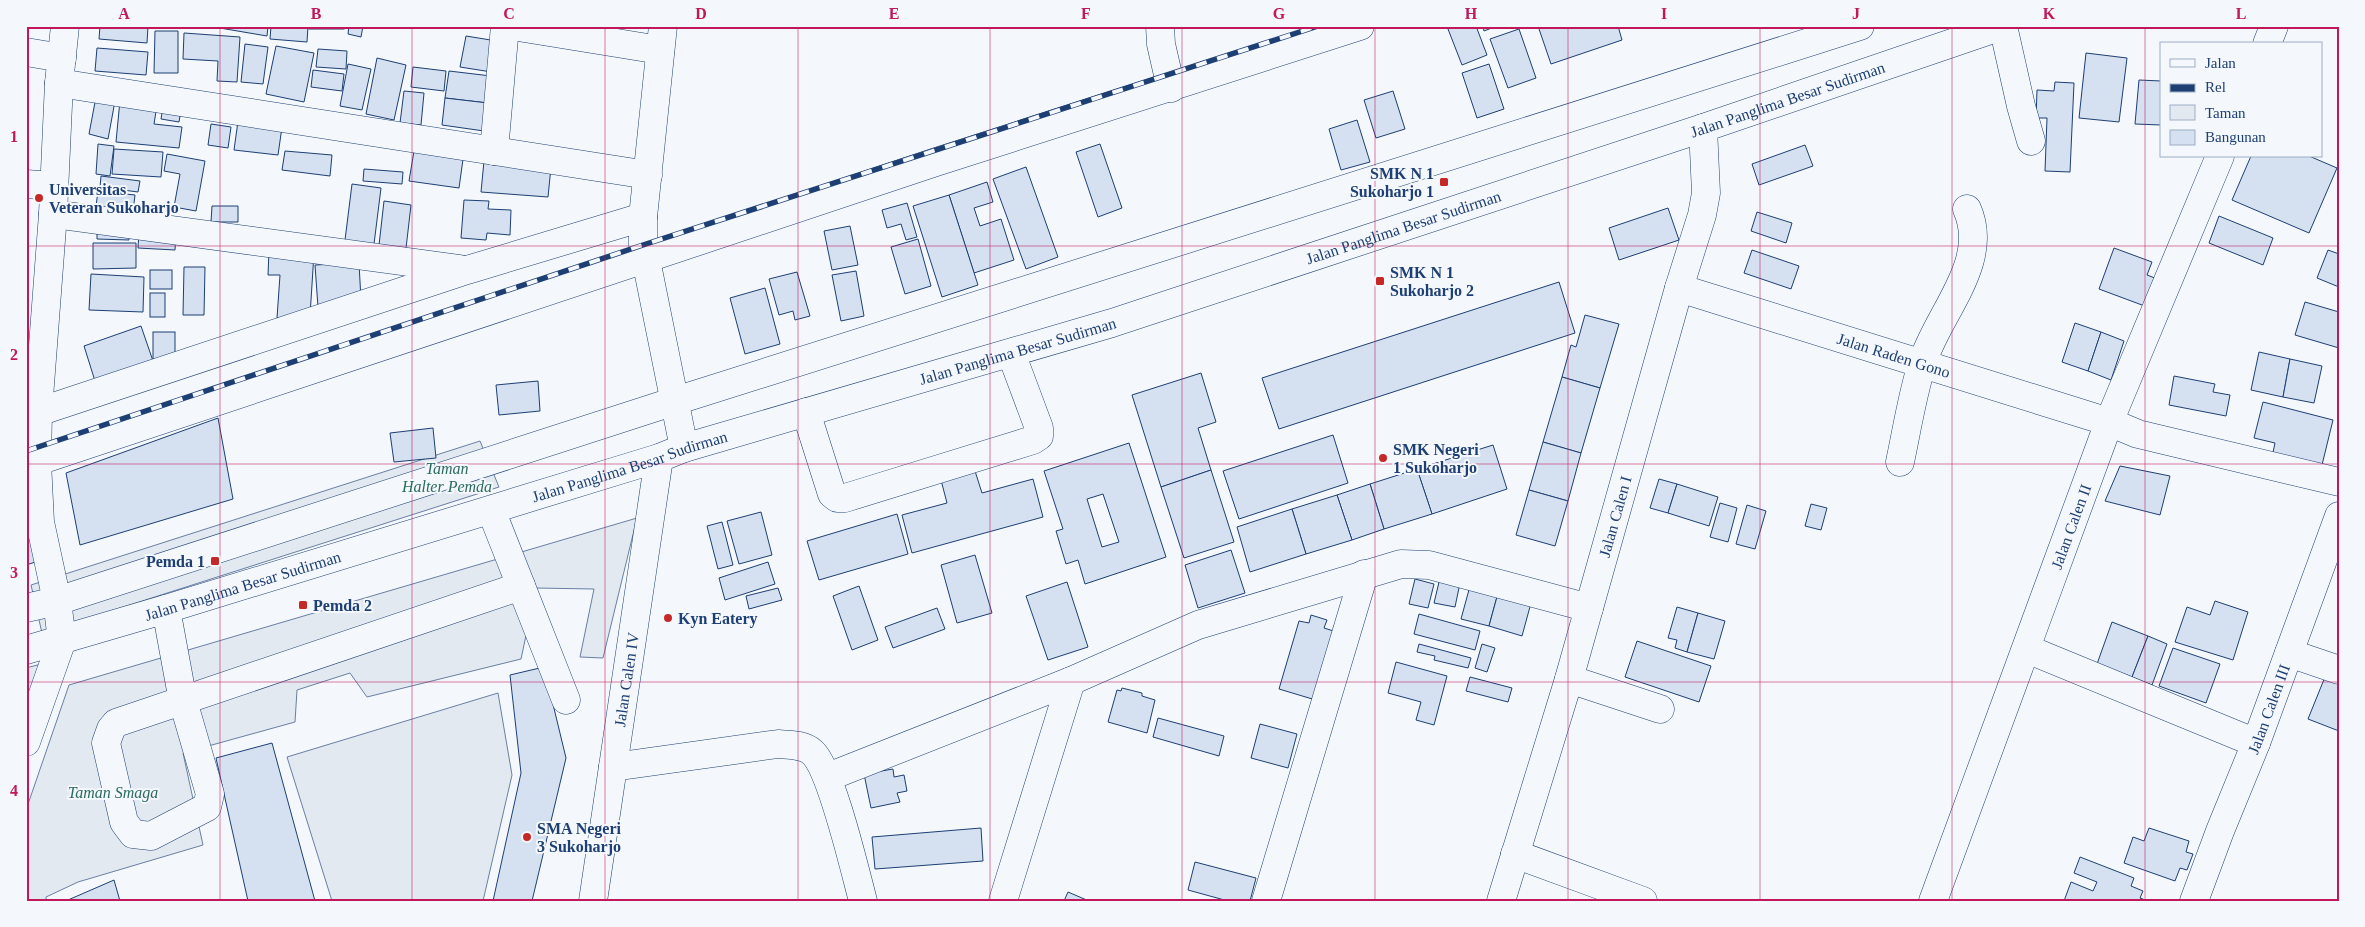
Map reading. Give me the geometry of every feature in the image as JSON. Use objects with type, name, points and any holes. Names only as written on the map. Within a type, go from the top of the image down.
[{"type":"street","points":[[26,742],[62,640],[57,600],[40,522],[32,463],[32,413],[53,214],[60,70],[65,26]]},
{"type":"street","points":[[494,150],[506,26]]},
{"type":"street","points":[[512,26],[661,38],[643,217],[645,259],[684,448]]},
{"type":"street","points":[[1160,26],[1161,44],[1171,88]]},
{"type":"street","points":[[32,463],[936,162],[1360,26]]},
{"type":"street","points":[[26,608],[57,600],[675,401],[1860,26]]},
{"type":"street","points":[[2268,42],[2274,26]]},
{"type":"street","points":[[1998,27],[2031,141]]},
{"type":"street","name":"Jalan Panglima Besar Sudirman","points":[[26,650],[491,510],[659,458],[684,448],[1112,324],[1703,128],[1998,27]]},
{"type":"street","points":[[26,52],[60,70],[494,150],[648,175]]},
{"type":"street","name":"Jalan Calen I","points":[[1501,901],[1569,679],[1679,288],[1702,215],[1706,192],[1703,128]]},
{"type":"street","name":"Jalan Calen II","points":[[1933,901],[2109,422],[2219,158]]},
{"type":"street","points":[[26,184],[53,186]]},
{"type":"street","points":[[1900,462],[1922,363],[1970,263],[1974,240],[1972,220],[1967,209]]},
{"type":"street","points":[[53,214],[467,270]]},
{"type":"street","points":[[32,413],[467,270],[643,217]]},
{"type":"street","name":"Jalan Raden Gono","points":[[1679,288],[2109,422],[2138,434],[2339,482]]},
{"type":"street","points":[[806,412],[832,494],[837,498],[845,498],[1033,440],[1038,436],[1039,428],[1011,353]]},
{"type":"street","name":"Jalan Calen IV","points":[[593,901],[659,458]]},
{"type":"street","points":[[491,510],[566,700]]},
{"type":"street","name":"Jalan Calen III","points":[[2194,901],[2256,743],[2339,516]]},
{"type":"street","points":[[828,777],[1071,681],[1198,625],[1401,564],[1429,565],[1589,608]]},
{"type":"street","points":[[1266,901],[1364,574]]},
{"type":"street","points":[[166,609],[183,701],[210,794],[207,807],[151,836],[133,834],[124,822],[106,743],[111,729],[116,723],[183,701],[521,586]]},
{"type":"street","points":[[2027,649],[2256,743]]},
{"type":"street","points":[[2289,653],[2339,670]]},
{"type":"street","points":[[1569,679],[1660,709]]},
{"type":"street","points":[[1003,901],[1071,681]]},
{"type":"street","points":[[614,767],[778,744],[798,745],[812,752],[828,777],[863,901]]},
{"type":"street","points":[[1515,854],[1643,901]]},
{"type":"green space","name":"Taman Halter Pemda","points":[[480,441],[499,487],[42,633],[31,585]]},
{"type":"green space","name":"Taman Smaga","points":[[637,518],[603,658],[580,657],[594,589],[536,588],[521,659],[367,697],[350,673],[297,690],[295,722],[183,753],[203,845],[78,882],[46,897],[46,901],[26,901],[26,810],[69,685]]},
{"type":"green space","points":[[45,663],[26,708],[26,668]]},
{"type":"green space","points":[[498,693],[512,775],[483,901],[332,901],[287,757]]},
{"type":"building","points":[[100,26],[148,26],[147,43],[99,39]]},
{"type":"building","points":[[208,26],[268,26],[267,36]]},
{"type":"building","points":[[271,26],[308,26],[307,42],[270,39]]},
{"type":"building","points":[[309,26],[344,26],[344,29],[309,29]]},
{"type":"building","points":[[349,26],[363,26],[361,37],[348,34]]},
{"type":"building","points":[[1456,26],[1476,26],[1487,55],[1462,65],[1448,29]]},
{"type":"building","points":[[1483,26],[1497,26],[1484,31]]},
{"type":"building","points":[[1538,26],[1618,26],[1622,40],[1551,64]]},
{"type":"building","points":[[1519,29],[1536,78],[1508,88],[1490,39]]},
{"type":"building","points":[[155,31],[178,31],[178,73],[154,73]]},
{"type":"building","points":[[184,33],[240,37],[237,82],[217,81],[218,61],[183,59]]},
{"type":"building","points":[[466,36],[503,42],[498,73],[460,67]]},
{"type":"building","points":[[245,44],[268,47],[263,84],[241,82]]},
{"type":"building","points":[[276,46],[314,53],[304,102],[266,94]]},
{"type":"building","points":[[97,48],[148,52],[146,75],[95,71]]},
{"type":"building","points":[[318,49],[347,51],[346,69],[316,67]]},
{"type":"building","points":[[2086,53],[2127,58],[2119,122],[2079,118]]},
{"type":"building","points":[[377,58],[406,65],[394,120],[366,114]]},
{"type":"building","points":[[348,64],[371,69],[362,110],[340,106]]},
{"type":"building","points":[[1489,64],[1504,109],[1477,118],[1462,73]]},
{"type":"building","points":[[413,67],[446,71],[444,91],[411,87]]},
{"type":"building","points":[[313,70],[344,74],[342,91],[311,87]]},
{"type":"building","points":[[449,71],[491,76],[488,103],[445,98]]},
{"type":"building","points":[[2139,80],[2160,81],[2160,125],[2135,124]]},
{"type":"building","points":[[2055,82],[2074,83],[2070,172],[2045,171],[2047,118],[2036,118],[2037,90],[2054,91]]},
{"type":"building","points":[[404,91],[424,93],[421,125],[400,123]]},
{"type":"building","points":[[1393,91],[1405,129],[1376,138],[1364,100]]},
{"type":"building","points":[[96,97],[115,101],[108,139],[89,134]]},
{"type":"building","points":[[445,98],[488,103],[484,131],[442,125]]},
{"type":"building","points":[[120,100],[157,105],[154,124],[182,127],[179,148],[116,142]]},
{"type":"building","points":[[164,101],[182,104],[179,122],[161,119]]},
{"type":"building","points":[[239,114],[283,120],[278,155],[234,150]]},
{"type":"building","points":[[1357,120],[1370,162],[1341,170],[1329,129]]},
{"type":"building","points":[[211,124],[231,127],[228,148],[208,145]]},
{"type":"building","points":[[98,144],[114,146],[110,176],[96,174]]},
{"type":"building","points":[[1100,144],[1122,208],[1098,217],[1076,152]]},
{"type":"building","points":[[415,145],[464,152],[459,188],[409,181]]},
{"type":"building","points":[[1805,145],[1813,166],[1759,185],[1752,164]]},
{"type":"building","points":[[114,149],[163,152],[161,177],[112,174]]},
{"type":"building","points":[[285,151],[332,155],[330,176],[282,170]]},
{"type":"building","points":[[167,154],[205,161],[196,211],[174,207],[180,174],[164,171]]},
{"type":"building","points":[[2250,158],[2314,158],[2337,168],[2309,233],[2232,200]]},
{"type":"building","points":[[484,161],[551,167],[548,197],[481,192]]},
{"type":"building","points":[[1026,167],[1058,257],[1026,269],[993,179]]},
{"type":"building","points":[[364,169],[403,172],[402,184],[363,181]]},
{"type":"building","points":[[101,176],[140,181],[138,192],[100,187]]},
{"type":"building","points":[[987,182],[993,202],[974,208],[980,226],[1001,219],[1014,260],[974,273],[949,195]]},
{"type":"building","points":[[352,184],[381,188],[373,252],[344,248]]},
{"type":"building","points":[[98,191],[135,195],[133,211],[96,206]]},
{"type":"building","points":[[949,195],[978,285],[942,297],[913,206]]},
{"type":"building","points":[[464,200],[489,201],[488,209],[511,210],[510,235],[487,233],[486,240],[461,238]]},
{"type":"building","points":[[384,201],[411,205],[405,257],[378,254]]},
{"type":"building","points":[[907,203],[917,237],[906,240],[901,224],[887,228],[882,210]]},
{"type":"building","points":[[212,206],[238,206],[238,222],[211,222]]},
{"type":"building","points":[[1668,208],[1679,240],[1619,260],[1609,228]]},
{"type":"building","points":[[1757,212],[1792,223],[1786,243],[1751,231]]},
{"type":"building","points":[[2219,216],[2273,238],[2263,265],[2209,243]]},
{"type":"building","points":[[97,225],[129,226],[129,240],[97,239]]},
{"type":"building","points":[[850,226],[858,265],[832,270],[824,231]]},
{"type":"building","points":[[139,230],[176,232],[175,250],[138,248]]},
{"type":"building","points":[[918,239],[931,286],[905,294],[891,247]]},
{"type":"building","points":[[93,243],[136,243],[136,268],[93,269]]},
{"type":"building","points":[[2114,248],[2152,262],[2147,275],[2160,280],[2150,308],[2099,289]]},
{"type":"building","points":[[1752,250],[1799,266],[1791,289],[1744,273]]},
{"type":"building","points":[[2328,250],[2339,254],[2339,287],[2317,278]]},
{"type":"building","points":[[269,251],[314,253],[310,316],[277,318],[280,275],[268,275]]},
{"type":"building","points":[[359,263],[361,300],[318,307],[315,265]]},
{"type":"building","points":[[184,267],[205,267],[204,315],[183,315]]},
{"type":"building","points":[[150,270],[172,270],[172,289],[150,289]]},
{"type":"building","points":[[856,271],[864,316],[841,321],[832,275]]},
{"type":"building","points":[[797,272],[810,316],[795,320],[793,311],[779,315],[769,279]]},
{"type":"building","points":[[91,274],[144,277],[143,312],[89,310]]},
{"type":"building","points":[[1559,282],[1575,333],[1279,429],[1262,378]]},
{"type":"building","points":[[765,288],[780,344],[745,354],[730,298]]},
{"type":"building","points":[[150,293],[165,293],[165,317],[150,317]]},
{"type":"building","points":[[2305,302],[2339,312],[2339,348],[2295,335]]},
{"type":"building","points":[[1585,315],[1619,324],[1600,388],[1562,377],[1571,345],[1576,347]]},
{"type":"building","points":[[2075,323],[2101,332],[2088,371],[2062,362]]},
{"type":"building","points":[[141,326],[153,361],[95,381],[84,346]]},
{"type":"building","points":[[153,332],[175,332],[175,360],[153,360]]},
{"type":"building","points":[[2101,332],[2124,341],[2111,380],[2088,371]]},
{"type":"building","points":[[2259,352],[2290,359],[2283,397],[2251,390]]},
{"type":"building","points":[[2290,359],[2322,366],[2314,403],[2283,397]]},
{"type":"building","points":[[1201,373],[1216,422],[1198,428],[1211,470],[1161,487],[1132,395]]},
{"type":"building","points":[[2174,376],[2215,384],[2213,392],[2230,395],[2226,416],[2169,405]]},
{"type":"building","points":[[1562,377],[1600,388],[1581,453],[1543,442]]},
{"type":"building","points":[[538,381],[540,411],[499,415],[496,385]]},
{"type":"building","points":[[2263,402],[2333,420],[2321,469],[2272,457],[2275,443],[2254,438]]},
{"type":"building","points":[[218,418],[233,499],[80,545],[66,473]]},
{"type":"building","points":[[433,428],[436,458],[394,462],[390,433]]},
{"type":"building","points":[[1333,435],[1348,483],[1239,519],[1223,471]]},
{"type":"building","points":[[1543,442],[1581,453],[1568,501],[1529,490]]},
{"type":"building","points":[[1129,443],[1166,557],[1085,584],[1078,560],[1066,564],[1056,531],[1063,529],[1044,471]],"holes":[[[1103,494],[1119,542],[1102,547],[1087,499]]]},
{"type":"building","points":[[1493,445],[1507,489],[1432,514],[1417,469]]},
{"type":"building","points":[[2120,466],[2170,476],[2160,515],[2105,501]]},
{"type":"building","points":[[1417,469],[1432,514],[1384,529],[1370,484]]},
{"type":"building","points":[[1211,470],[1234,542],[1184,558],[1161,487]]},
{"type":"building","points":[[975,471],[982,493],[1033,479],[1043,517],[912,553],[902,515],[947,503],[941,480]]},
{"type":"building","points":[[1659,479],[1677,484],[1668,513],[1650,508]]},
{"type":"building","points":[[1370,484],[1384,529],[1352,540],[1337,495]]},
{"type":"building","points":[[1677,484],[1718,497],[1709,526],[1668,513]]},
{"type":"building","points":[[1529,490],[1568,501],[1555,546],[1516,535]]},
{"type":"building","points":[[1337,495],[1352,540],[1306,554],[1292,509]]},
{"type":"building","points":[[1720,503],[1737,508],[1728,542],[1710,537]]},
{"type":"building","points":[[1811,504],[1827,508],[1821,530],[1805,526]]},
{"type":"building","points":[[1747,505],[1766,511],[1755,549],[1736,544]]},
{"type":"building","points":[[1292,509],[1306,554],[1250,572],[1237,527]]},
{"type":"building","points":[[761,512],[772,555],[739,564],[727,521]]},
{"type":"building","points":[[26,514],[48,558],[26,565]]},
{"type":"building","points":[[897,514],[908,554],[819,580],[807,541]]},
{"type":"building","points":[[722,522],[733,565],[718,569],[707,526]]},
{"type":"building","points":[[1231,550],[1245,593],[1198,608],[1185,565]]},
{"type":"building","points":[[975,555],[992,613],[957,623],[941,565]]},
{"type":"building","points":[[768,562],[775,584],[725,600],[719,578]]},
{"type":"building","points":[[1440,578],[1460,583],[1455,607],[1434,603]]},
{"type":"building","points":[[1415,579],[1434,584],[1428,608],[1409,604]]},
{"type":"building","points":[[1067,582],[1088,647],[1048,660],[1026,596]]},
{"type":"building","points":[[859,586],[878,640],[852,650],[833,596]]},
{"type":"building","points":[[1470,586],[1498,593],[1489,626],[1461,619]]},
{"type":"building","points":[[778,588],[782,600],[749,609],[746,596]]},
{"type":"building","points":[[1498,593],[1531,603],[1522,636],[1489,626]]},
{"type":"building","points":[[2215,601],[2248,612],[2233,660],[2175,642],[2187,607],[2210,615]]},
{"type":"building","points":[[1677,607],[1698,613],[1687,652],[1675,648],[1677,640],[1668,638]]},
{"type":"building","points":[[937,608],[945,629],[893,648],[885,627]]},
{"type":"building","points":[[1698,613],[1725,621],[1714,659],[1687,652]]},
{"type":"building","points":[[1419,614],[1480,631],[1475,650],[1414,634]]},
{"type":"building","points":[[1311,615],[1327,620],[1324,628],[1340,633],[1319,701],[1279,689],[1299,621],[1309,623]]},
{"type":"building","points":[[2112,622],[2148,636],[2132,677],[2097,664]]},
{"type":"building","points":[[2148,636],[2167,644],[2152,685],[2132,677]]},
{"type":"building","points":[[1637,641],[1711,666],[1699,702],[1625,677]]},
{"type":"building","points":[[1419,644],[1471,658],[1468,668],[1434,660],[1435,656],[1417,652]]},
{"type":"building","points":[[1482,644],[1495,648],[1487,672],[1475,668]]},
{"type":"building","points":[[2173,648],[2220,664],[2206,703],[2159,686]]},
{"type":"building","points":[[1396,662],[1447,676],[1434,725],[1416,720],[1421,702],[1388,693]]},
{"type":"building","name":"SMA Negeri 3 Sukoharjo","points":[[544,667],[566,758],[532,901],[493,901],[521,773],[510,675]]},
{"type":"building","points":[[2327,672],[2339,676],[2339,731],[2308,719]]},
{"type":"building","points":[[1470,677],[1512,688],[1508,702],[1466,691]]},
{"type":"building","points":[[1122,688],[1142,693],[1142,696],[1155,700],[1147,733],[1108,722],[1117,690],[1121,691]]},
{"type":"building","points":[[1158,718],[1224,736],[1219,756],[1153,737]]},
{"type":"building","points":[[1260,724],[1297,734],[1288,768],[1251,758]]},
{"type":"building","points":[[272,743],[315,901],[248,901],[216,758]]},
{"type":"building","points":[[893,769],[894,777],[904,775],[907,791],[897,793],[900,802],[871,808],[864,774]]},
{"type":"building","points":[[981,828],[983,861],[875,869],[872,837]]},
{"type":"building","points":[[2149,828],[2189,841],[2186,852],[2193,854],[2187,870],[2180,868],[2175,881],[2124,863],[2133,837],[2144,841]]},
{"type":"building","points":[[2080,857],[2134,878],[2131,886],[2143,891],[2140,898],[2148,901],[2064,901],[2071,882],[2093,891],[2097,882],[2074,873]]},
{"type":"building","points":[[1195,862],[1256,878],[1250,901],[1228,901],[1188,890]]},
{"type":"building","points":[[114,880],[120,901],[68,901],[68,900]]},
{"type":"building","points":[[1068,892],[1089,901],[1064,901]]},
{"type":"railway","points":[[26,451],[643,245],[1318,26]]},
{"type":"place","name":"SMK N 1 Sukoharjo 1","points":[[1444,182]]},
{"type":"place","name":"Universitas Veteran Sukoharjo","points":[[39,198]]},
{"type":"place","name":"SMK N 1 Sukoharjo 2","points":[[1380,281]]},
{"type":"place","name":"SMK Negeri 1 Sukoharjo","points":[[1383,458]]},
{"type":"place","name":"Pemda 1","points":[[215,561]]},
{"type":"place","name":"Pemda 2","points":[[303,605]]},
{"type":"place","name":"Kyn Eatery","points":[[668,618]]},
{"type":"place","name":"SMA Negeri 3 Sukoharjo","points":[[527,837]]}]
